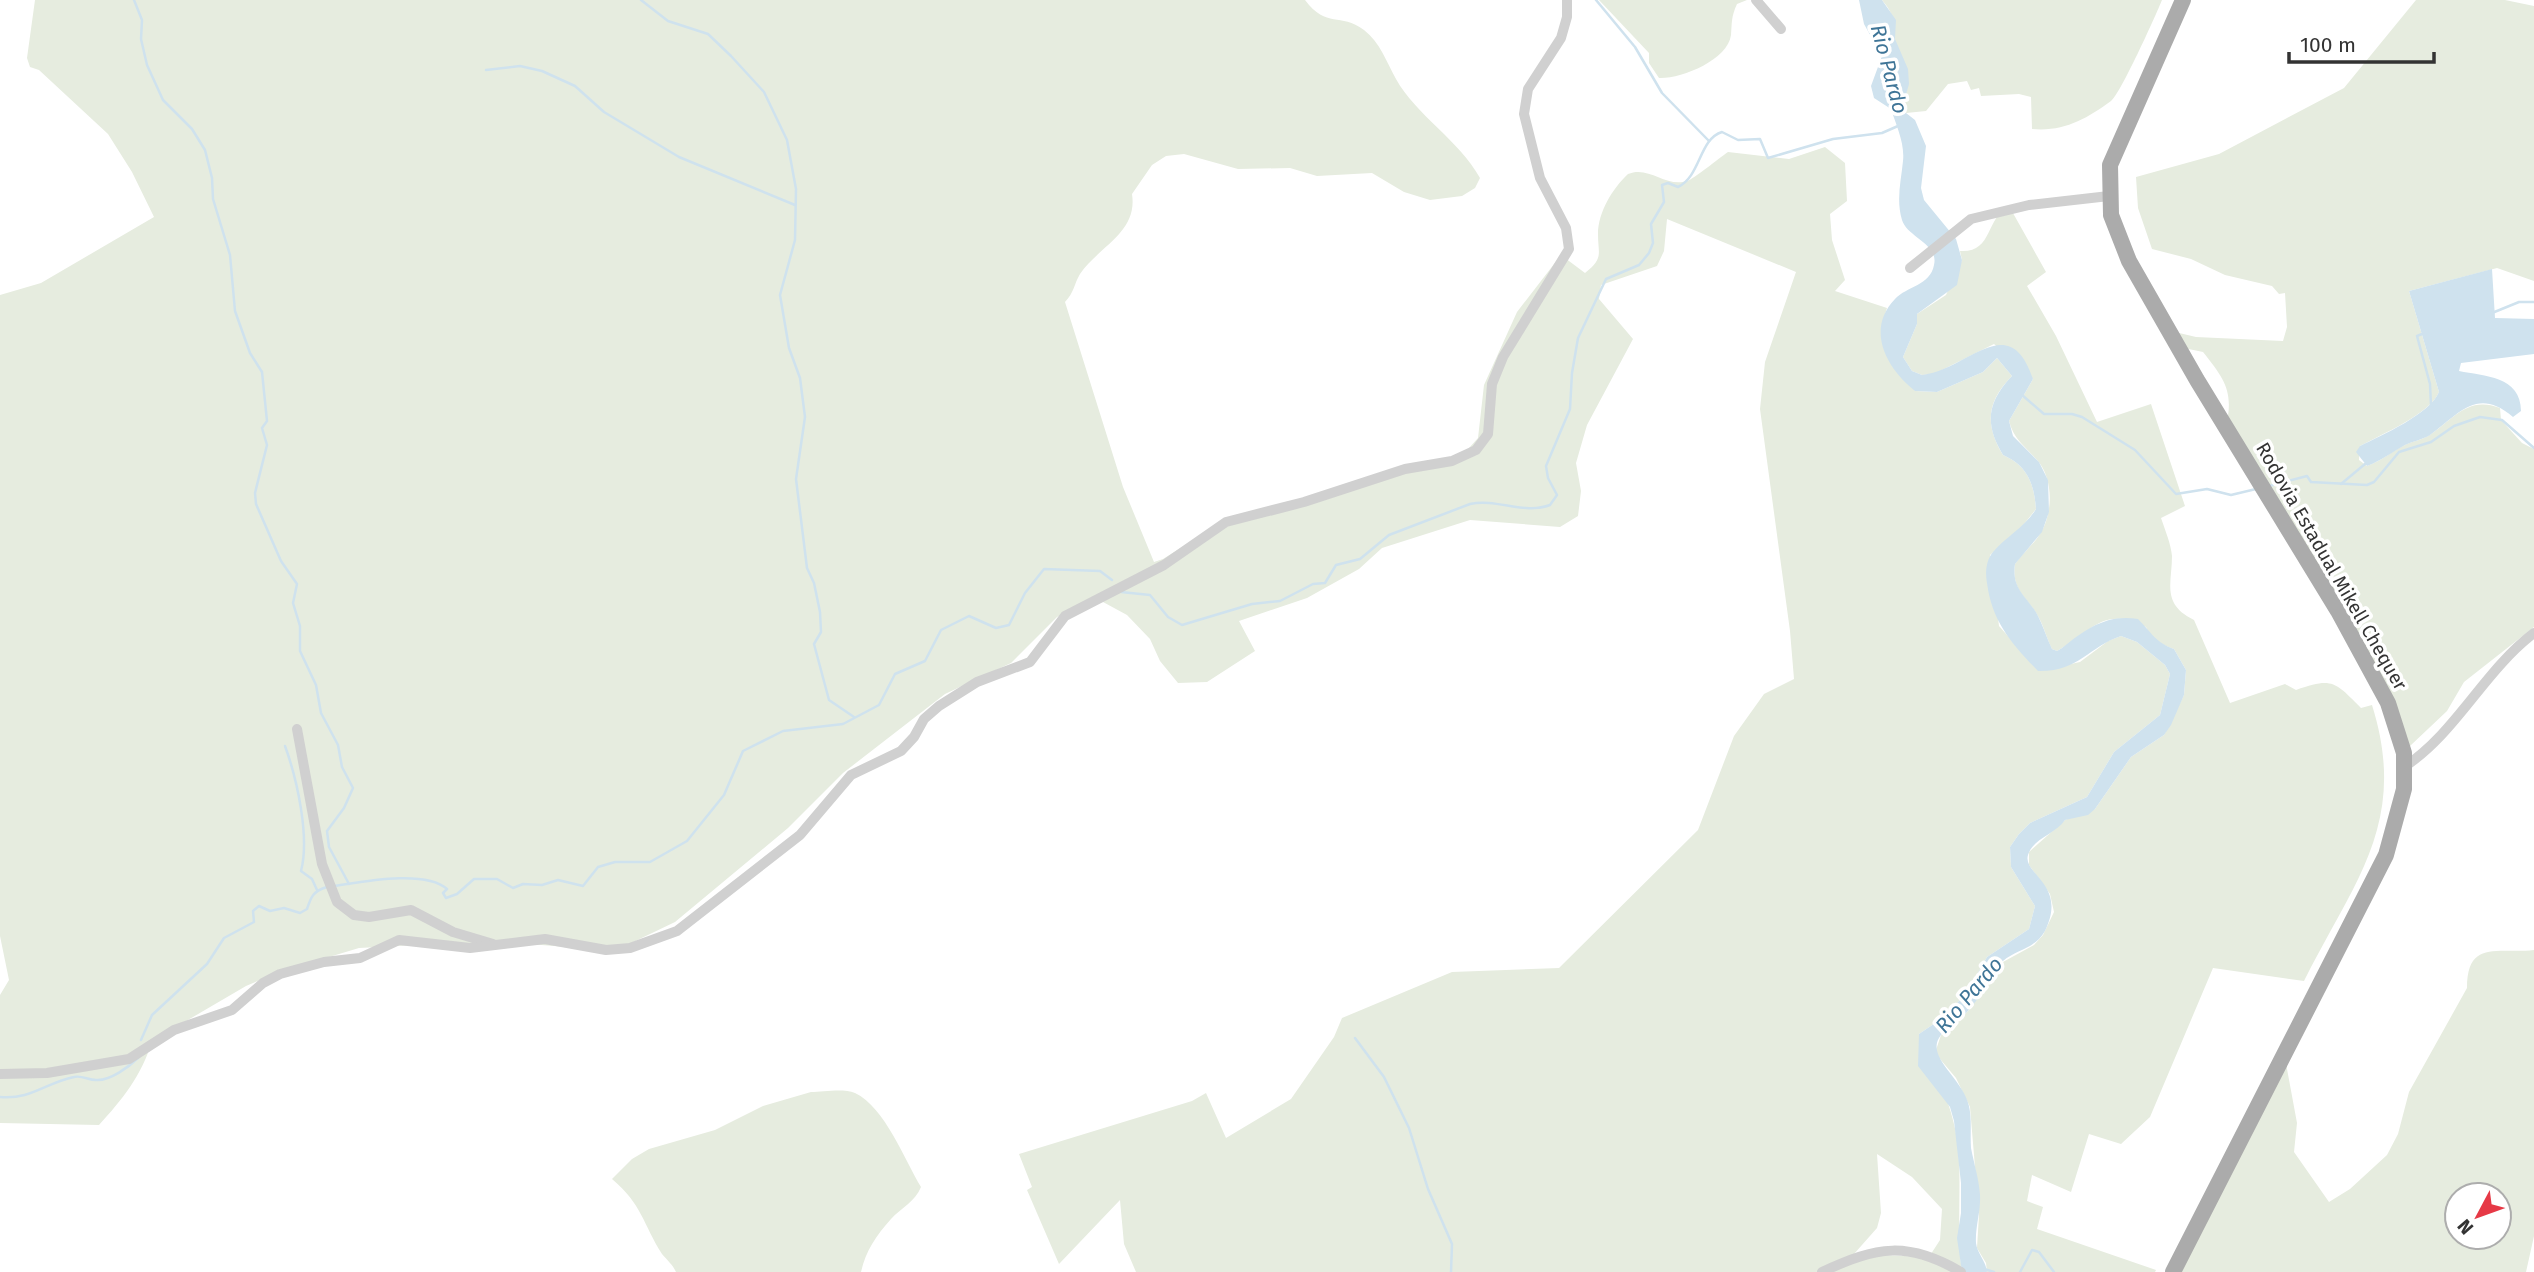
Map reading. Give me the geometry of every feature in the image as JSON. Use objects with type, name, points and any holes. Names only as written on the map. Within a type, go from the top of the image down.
[{"type":"main road","name":"Rodovia Estadual Mikell Chequer","points":[[2173,1272],[2386,855],[2404,789],[2402,744],[2388,703],[2338,611],[2197,380],[2129,261],[2111,215],[2110,165],[2114,153],[2183,0]]},
{"type":"street","points":[[0,1074],[36,1074],[120,1062],[136,1056],[174,1030],[232,1010],[263,983],[280,974],[324,962],[360,958],[398,940],[447,947],[500,946],[545,939],[606,950],[630,948],[677,931],[800,835],[851,775],[901,751],[928,715],[939,706],[977,682],[1030,662],[1065,615],[1164,565],[1226,522],[1304,502],[1380,475],[1452,461],[1476,450],[1488,434],[1492,384],[1503,357],[1569,249],[1566,228],[1540,178],[1524,114],[1528,89],[1562,38],[1567,17],[1567,0]]},
{"type":"street","points":[[1756,0],[1781,29]]},
{"type":"street","points":[[1910,268],[1953,232],[1980,215],[2029,205],[2109,196]]},
{"type":"street","points":[[2404,767],[2429,749],[2493,670],[2534,633]]},
{"type":"street","points":[[297,729],[322,864],[328,885],[341,908],[354,915],[369,917],[397,910],[411,910],[453,932],[500,946]]},
{"type":"street","points":[[1822,1272],[1874,1252],[1891,1249],[1910,1250],[1940,1260],[1961,1272]]},
{"type":"shaded area","points":[[35,0],[1305,0],[1320,14],[1348,22],[1370,35],[1404,92],[1461,152],[1480,178],[1475,188],[1462,196],[1430,200],[1404,192],[1372,173],[1317,176],[1290,168],[1238,169],[1184,154],[1166,156],[1152,165],[1132,194],[1129,219],[1123,229],[1080,274],[1065,302],[1123,487],[1154,562],[1228,518],[1460,458],[1478,438],[1484,385],[1517,312],[1561,255],[1585,273],[1595,263],[1599,255],[1598,234],[1604,209],[1612,193],[1628,174],[1643,172],[1672,182],[1687,181],[1728,152],[1789,159],[1825,147],[1845,163],[1847,201],[1830,214],[1832,240],[1845,280],[1835,291],[1887,308],[1883,321],[1915,391],[1937,392],[1983,372],[1997,358],[2012,376],[1997,395],[1991,424],[2003,455],[2012,459],[2028,477],[2034,492],[2036,509],[2020,529],[1990,555],[1999,626],[2039,671],[2080,662],[2108,641],[2121,636],[2137,642],[2165,665],[2170,674],[2160,715],[2114,752],[2087,797],[2030,823],[2019,834],[2010,847],[2011,867],[2035,906],[2029,929],[1987,957],[1965,995],[1941,1019],[1919,1034],[1943,1089],[1956,1132],[1962,1272],[1136,1272],[1124,1244],[1120,1200],[1059,1264],[1027,1190],[1032,1187],[1019,1154],[1192,1101],[1206,1093],[1226,1138],[1291,1099],[1334,1037],[1342,1018],[1452,972],[1559,968],[1698,830],[1734,736],[1764,694],[1794,679],[1760,409],[1765,362],[1796,272],[1667,219],[1664,251],[1657,266],[1601,285],[1599,299],[1633,339],[1587,425],[1576,463],[1581,491],[1578,516],[1560,527],[1470,520],[1382,548],[1359,569],[1307,598],[1239,621],[1255,651],[1207,682],[1178,683],[1160,661],[1150,639],[1127,615],[1103,602],[1090,601],[1057,617],[1011,663],[945,694],[843,773],[788,828],[675,922],[625,946],[591,949],[529,944],[435,944],[359,948],[279,972],[246,986],[152,1041],[143,1065],[130,1086],[99,1125],[0,1123],[0,995],[9,980],[0,936],[0,295],[41,283],[154,217],[132,172],[108,134],[39,70],[30,67],[27,58]],"holes":[[[1877,1154],[1912,1177],[1942,1209],[1940,1240],[1929,1257],[1854,1254],[1877,1228],[1881,1213]]]},
{"type":"shaded area","points":[[1599,0],[1747,0],[1737,4],[1728,44],[1713,60],[1679,75],[1659,78],[1649,63],[1649,53]]},
{"type":"shaded area","points":[[1882,0],[2162,0],[2130,70],[2111,101],[2074,123],[2054,128],[2032,129],[2031,97],[2019,94],[1981,96],[1979,88],[1971,90],[1967,81],[1948,84],[1926,111],[1906,113],[1903,99],[1907,91],[1907,76],[1895,41],[1892,16]]},
{"type":"shaded area","points":[[2416,0],[2505,0],[2534,6],[2534,281],[2497,268],[2409,291],[2439,392],[2416,416],[2360,446],[2359,460],[2367,466],[2372,464],[2402,446],[2428,436],[2469,407],[2488,405],[2500,408],[2501,420],[2522,443],[2534,449],[2534,627],[2464,682],[2447,711],[2410,746],[2226,427],[2228,395],[2217,370],[2203,352],[2179,347],[2175,332],[2196,337],[2283,341],[2287,327],[2285,293],[2279,294],[2272,286],[2225,275],[2191,259],[2152,249],[2138,208],[2136,177],[2219,154],[2344,88]]},
{"type":"shaded area","points":[[2009,206],[2046,272],[2027,286],[2056,336],[2097,422],[2151,404],[2185,506],[2161,518],[2172,556],[2170,584],[2173,600],[2184,614],[2194,620],[2230,703],[2285,684],[2296,690],[2318,684],[2333,684],[2361,708],[2372,705],[2382,747],[2384,784],[2380,818],[2371,850],[2304,981],[2213,968],[2150,1117],[2121,1144],[2089,1134],[2071,1192],[2032,1175],[2027,1201],[2043,1207],[2037,1229],[2156,1270],[2155,1272],[1987,1272],[1986,1263],[1977,1248],[1979,1215],[1970,1107],[1956,1078],[1935,1053],[1941,1035],[1968,1011],[2003,962],[2034,945],[2043,935],[2054,912],[2050,894],[2029,865],[2029,852],[2065,820],[2095,809],[2131,757],[2164,735],[2184,695],[2186,670],[2174,649],[2157,641],[2146,627],[2131,621],[2108,620],[2089,629],[2057,651],[2052,649],[2039,618],[2018,587],[2014,573],[2015,564],[2040,534],[2047,517],[2050,497],[2043,468],[2017,438],[2009,421],[2033,379],[1994,344],[1934,374],[1922,375],[1912,371],[1903,357],[1917,324],[1917,314],[1946,295],[1962,260],[1960,251],[1978,247],[2001,212]]},
{"type":"shaded area","points":[[2534,950],[2534,1236],[2526,1272],[2173,1272],[2285,1058],[2297,1123],[2294,1152],[2329,1202],[2350,1189],[2387,1155],[2398,1134],[2409,1092],[2467,988],[2472,962],[2479,955],[2497,951]]},
{"type":"shaded area","points":[[839,1090],[855,1093],[866,1100],[885,1122],[921,1187],[915,1197],[876,1237],[861,1272],[676,1272],[662,1254],[630,1197],[612,1179],[632,1159],[649,1149],[715,1130],[763,1106],[811,1092]]},
{"type":"water","name":"Rio Pardo","points":[[1859,0],[1882,0],[1896,20],[1895,39],[1908,69],[1909,84],[1903,105],[1906,113],[1915,120],[1926,146],[1921,188],[1924,200],[1956,239],[1962,260],[1957,285],[1917,314],[1917,324],[1903,357],[1912,371],[1922,375],[1939,371],[1986,348],[2000,345],[2012,348],[2023,358],[2033,379],[2009,421],[2013,436],[2039,462],[2048,480],[2049,512],[2042,532],[2015,564],[2014,573],[2018,587],[2039,618],[2052,649],[2057,651],[2097,624],[2116,619],[2138,619],[2158,640],[2174,649],[2186,670],[2184,695],[2164,735],[2131,757],[2088,815],[2065,820],[2031,849],[2028,862],[2043,882],[2051,902],[2051,915],[2045,931],[2036,942],[2003,961],[1976,1001],[1939,1038],[1938,1053],[1969,1106],[1971,1148],[1980,1195],[1976,1243],[1987,1272],[1962,1272],[1957,1238],[1961,1213],[1961,1183],[1954,1121],[1950,1107],[1918,1066],[1919,1034],[1941,1019],[1965,995],[1987,957],[2029,929],[2035,906],[2011,867],[2010,847],[2019,834],[2030,823],[2087,797],[2114,752],[2160,715],[2170,674],[2165,665],[2137,642],[2121,636],[2064,668],[2038,671],[2012,642],[1998,621],[1990,597],[1987,563],[1993,552],[2027,521],[2036,509],[2034,492],[2028,477],[2012,459],[2003,455],[1991,424],[1993,405],[2012,376],[1997,358],[1983,372],[1937,392],[1915,391],[1896,372],[1883,348],[1882,323],[1886,311],[1895,299],[1928,277],[1932,272],[1934,258],[1927,246],[1902,220],[1899,198],[1903,161],[1901,141],[1891,109],[1874,98],[1871,86],[1882,56],[1864,24]]},
{"type":"water","points":[[2492,269],[2495,318],[2534,319],[2534,354],[2461,363],[2459,371],[2490,377],[2508,384],[2519,399],[2521,411],[2513,417],[2489,404],[2469,407],[2430,435],[2367,466],[2356,452],[2360,446],[2416,416],[2439,392],[2409,291]]},
{"type":"waterway","points":[[134,0],[142,20],[141,39],[147,65],[163,100],[192,129],[205,150],[212,178],[213,199],[230,255],[235,311],[250,353],[262,372],[267,421],[262,428],[267,445],[255,493],[256,504],[281,561],[297,584],[293,603],[300,626],[300,651],[316,685],[321,713],[338,745],[342,767],[353,788],[344,808],[327,831],[329,847],[349,884]]},
{"type":"waterway","points":[[641,0],[668,21],[708,34],[731,56],[764,92],[787,140],[796,189],[795,240],[780,295],[789,348],[800,378],[805,417],[796,479],[807,568],[814,583],[820,612],[821,632],[814,644],[829,700],[854,717]]},
{"type":"waterway","points":[[1596,0],[1635,47],[1662,93],[1709,141]]},
{"type":"waterway","points":[[486,70],[520,66],[542,71],[575,86],[604,112],[679,157],[795,205]]},
{"type":"waterway","points":[[1121,592],[1150,595],[1168,617],[1182,625],[1252,604],[1280,601],[1313,584],[1325,583],[1336,565],[1360,559],[1389,535],[1470,504],[1490,503],[1530,508],[1550,505],[1557,495],[1548,478],[1546,466],[1570,409],[1578,338],[1606,279],[1639,265],[1649,253],[1653,243],[1651,224],[1664,202],[1662,185],[1668,183],[1678,187],[1686,182],[1709,142],[1722,132],[1738,140],[1760,139],[1768,158],[1833,139],[1882,133],[1898,126]]},
{"type":"waterway","points":[[2492,313],[2519,302],[2534,302]]},
{"type":"waterway","points":[[2422,334],[2417,336],[2430,384],[2431,406]]},
{"type":"waterway","points":[[2022,395],[2044,414],[2072,414],[2082,417],[2135,450],[2176,494],[2207,489],[2231,495],[2256,489]]},
{"type":"waterway","points":[[2269,486],[2307,476],[2311,482],[2367,485],[2374,482],[2399,452],[2431,442],[2454,426],[2480,417],[2502,420],[2534,448]]},
{"type":"waterway","points":[[2341,484],[2365,464]]},
{"type":"waterway","points":[[334,886],[409,878],[437,883],[447,889],[443,893],[446,898],[457,894],[474,879],[497,879],[513,888],[523,884],[542,885],[558,880],[583,886],[598,867],[615,862],[650,862],[687,841],[724,795],[743,751],[783,731],[843,724],[879,705],[895,674],[925,661],[941,630],[969,616],[996,628],[1009,625],[1025,593],[1044,569],[1100,571],[1112,580]]},
{"type":"waterway","points":[[285,746],[301,808],[304,842],[301,871],[312,879],[317,890]]},
{"type":"waterway","points":[[141,1040],[152,1015],[207,964],[224,938],[254,922],[253,911],[259,906],[270,911],[284,908],[300,913],[307,909],[316,893],[327,887]]},
{"type":"waterway","points":[[1355,1038],[1384,1077],[1409,1128],[1428,1189],[1452,1244],[1451,1272]]},
{"type":"waterway","points":[[0,1097],[29,1094],[74,1077],[101,1080],[125,1069],[139,1057]]},
{"type":"waterway","points":[[2020,1272],[2032,1250],[2039,1252],[2054,1272]]},
{"type":"waterway","points":[[1984,1269],[1994,1272]]}]
